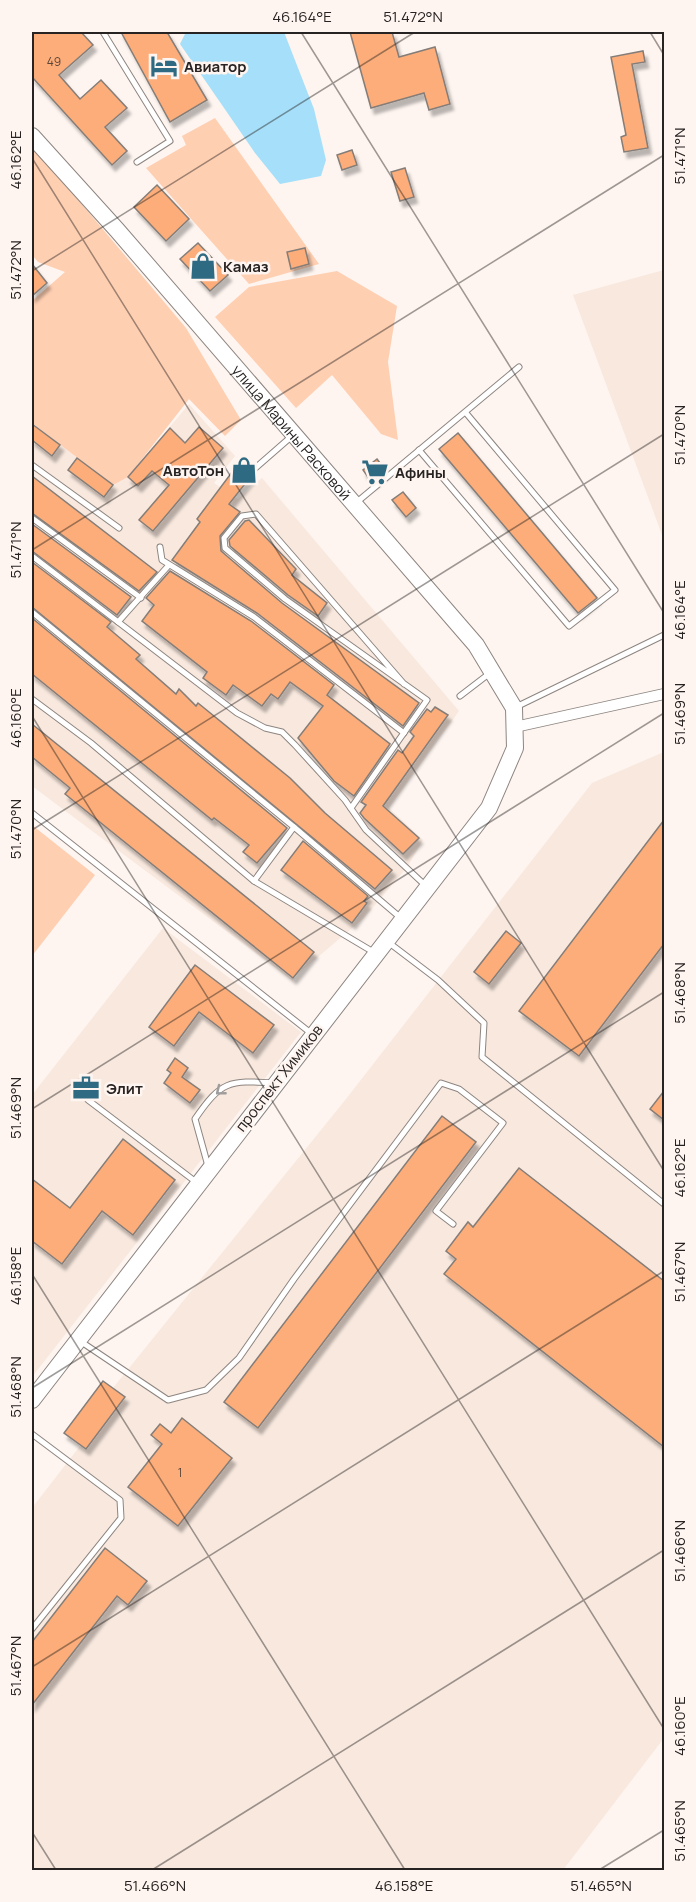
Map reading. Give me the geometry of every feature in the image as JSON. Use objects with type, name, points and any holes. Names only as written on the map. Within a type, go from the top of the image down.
[{"type":"main road","name":"улица Марины Расковой","points":[[32,136],[117,230],[476,645],[514,708],[515,748]]},
{"type":"main road","name":"проспект Химиков","points":[[32,1400],[312,1034],[489,808],[515,748]]},
{"type":"street","points":[[515,727],[664,694]]},
{"type":"lane","points":[[103,32],[170,141],[137,162]]},
{"type":"lane","points":[[354,505],[519,367]]},
{"type":"lane","points":[[418,450],[569,626],[615,590],[466,413]]},
{"type":"lane","points":[[253,470],[293,435]]},
{"type":"lane","points":[[32,465],[118,528]]},
{"type":"lane","points":[[351,808],[427,700],[404,684],[285,599],[225,548],[224,538],[242,516],[249,513],[256,514],[404,684]]},
{"type":"lane","points":[[32,518],[141,598]]},
{"type":"lane","points":[[160,547],[162,560],[254,617],[404,733]]},
{"type":"lane","points":[[32,556],[237,713],[265,728],[282,732],[351,808],[366,830],[428,887]]},
{"type":"lane","points":[[118,622],[169,565]]},
{"type":"lane","points":[[32,612],[294,827],[403,920]]},
{"type":"lane","points":[[514,708],[664,635]]},
{"type":"lane","points":[[460,696],[492,671]]},
{"type":"lane","points":[[32,699],[91,743],[254,881],[382,947],[438,980],[484,1023],[482,1058],[664,1204]]},
{"type":"lane","points":[[32,813],[312,1034]]},
{"type":"lane","points":[[254,881],[294,827]]},
{"type":"lane","points":[[209,1169],[195,1119],[205,1104],[223,1086],[240,1081],[275,1083]]},
{"type":"lane","points":[[78,1340],[168,1400],[207,1390],[239,1358],[294,1279],[441,1083],[459,1089],[503,1123],[436,1211],[453,1224]]},
{"type":"lane","points":[[88,1100],[198,1184]]},
{"type":"lane","points":[[32,1434],[120,1500],[121,1518],[32,1629]]},
{"type":"shaded area","points":[[215,118],[319,264],[249,284],[146,168],[186,145],[182,136]]},
{"type":"shaded area","points":[[32,145],[186,328],[241,420],[225,436],[189,399],[128,477],[113,485],[32,423],[32,301],[65,272],[38,262],[32,255]]},
{"type":"shaded area","points":[[664,270],[664,540],[573,295]]},
{"type":"shaded area","points":[[337,271],[397,306],[388,362],[398,440],[381,434],[332,375],[296,408],[215,317],[249,287]]},
{"type":"shaded area","points":[[189,404],[235,456],[214,483],[238,499],[262,478],[459,711],[389,808],[423,840],[408,866],[364,918],[293,978],[293,981],[32,786],[32,423],[113,485],[128,477]]},
{"type":"shaded area","points":[[664,752],[664,1738],[563,1870],[32,1870],[32,1508],[80,1446],[86,1449],[124,1398],[113,1388],[346,1099],[592,783]]},
{"type":"shaded area","points":[[32,825],[95,875],[32,956]]},
{"type":"shaded area","points":[[163,928],[301,1032],[32,1377],[32,1095]]},
{"type":"water","points":[[186,32],[284,32],[314,109],[326,160],[321,176],[280,184],[255,153],[180,44]]},
{"type":"building","points":[[32,32],[81,32],[93,45],[59,75],[80,99],[101,80],[127,108],[105,127],[127,151],[112,165],[32,77]]},
{"type":"building","name":"Авиатор","points":[[121,32],[167,32],[207,100],[170,122]]},
{"type":"building","points":[[350,32],[392,32],[399,57],[435,47],[450,104],[429,110],[424,93],[371,108]]},
{"type":"building","points":[[643,51],[645,62],[632,64],[648,148],[624,152],[621,137],[626,135],[611,57]]},
{"type":"building","points":[[352,150],[357,165],[342,170],[337,155]]},
{"type":"building","points":[[405,168],[414,197],[400,201],[391,172]]},
{"type":"building","points":[[157,185],[189,219],[166,241],[134,207]]},
{"type":"building","points":[[198,243],[228,275],[210,291],[180,259]]},
{"type":"building","points":[[305,248],[309,264],[291,269],[287,252]]},
{"type":"building","points":[[32,264],[47,283],[32,296]]},
{"type":"building","points":[[32,424],[60,445],[52,456],[32,440]]},
{"type":"building","points":[[199,427],[223,448],[153,531],[139,520],[169,485],[152,471],[138,486],[128,477],[170,428],[185,443]]},
{"type":"building","points":[[458,433],[597,598],[578,613],[439,449]]},
{"type":"building","points":[[77,458],[113,485],[104,497],[68,470]]},
{"type":"building","name":"Афины","points":[[377,459],[386,471],[372,483],[363,470]]},
{"type":"building","points":[[238,464],[252,475],[229,504],[240,512],[220,536],[221,551],[282,603],[419,703],[403,726],[257,613],[172,560],[200,522],[197,519]]},
{"type":"building","points":[[32,476],[157,572],[139,591],[32,513]]},
{"type":"building","points":[[403,492],[416,508],[406,517],[392,500]]},
{"type":"building","points":[[249,520],[296,569],[292,575],[327,603],[318,616],[288,595],[230,546],[229,540],[245,521]]},
{"type":"building","points":[[32,524],[131,597],[117,615],[32,551]]},
{"type":"building","points":[[32,562],[111,622],[107,627],[140,655],[136,659],[176,694],[179,689],[196,706],[198,703],[290,778],[325,813],[392,870],[375,889],[32,607]]},
{"type":"building","points":[[170,571],[251,621],[334,685],[327,695],[390,744],[354,796],[334,781],[298,738],[323,706],[290,682],[278,699],[271,694],[262,706],[233,685],[226,695],[203,678],[207,672],[142,621],[154,605],[146,598]]},
{"type":"building","points":[[32,618],[287,828],[257,863],[243,852],[249,845],[214,818],[212,820],[32,674]]},
{"type":"building","points":[[435,707],[448,715],[383,806],[419,838],[403,854],[364,818],[360,813],[366,805],[361,802],[398,750],[402,753],[414,736],[410,732],[427,709],[431,712]]},
{"type":"building","points":[[32,724],[314,952],[293,978],[65,794],[70,788],[32,757]]},
{"type":"building","points":[[664,820],[664,944],[579,1056],[519,1011]]},
{"type":"building","points":[[303,841],[368,896],[364,901],[367,903],[352,923],[281,870]]},
{"type":"building","points":[[506,931],[521,943],[489,984],[474,972]]},
{"type":"building","points":[[195,965],[274,1025],[253,1053],[199,1012],[174,1046],[149,1027]]},
{"type":"building","points":[[175,1058],[188,1068],[182,1077],[200,1090],[190,1103],[164,1083],[171,1073],[167,1070]]},
{"type":"building","points":[[664,1091],[664,1120],[650,1109]]},
{"type":"building","points":[[442,1116],[476,1142],[258,1428],[224,1402]]},
{"type":"building","points":[[123,1139],[175,1180],[133,1235],[102,1211],[62,1264],[32,1241],[32,1179],[70,1208]]},
{"type":"building","points":[[519,1168],[664,1281],[664,1447],[444,1274],[456,1259],[446,1251],[468,1222],[473,1227]]},
{"type":"building","points":[[103,1381],[125,1397],[86,1449],[64,1433]]},
{"type":"building","points":[[182,1418],[232,1458],[178,1526],[128,1487],[162,1444],[151,1435],[160,1424],[171,1433]]},
{"type":"building","points":[[105,1548],[147,1581],[128,1605],[117,1596],[32,1705],[32,1642]]},
{"type":"place","name":"Авиатор","points":[[164,66]]},
{"type":"place","name":"Камаз","points":[[203,266]]},
{"type":"place","name":"АвтоТон","points":[[244,470]]},
{"type":"place","name":"Афины","points":[[375,472]]},
{"type":"place","name":"Элит","points":[[86,1088]]}]
